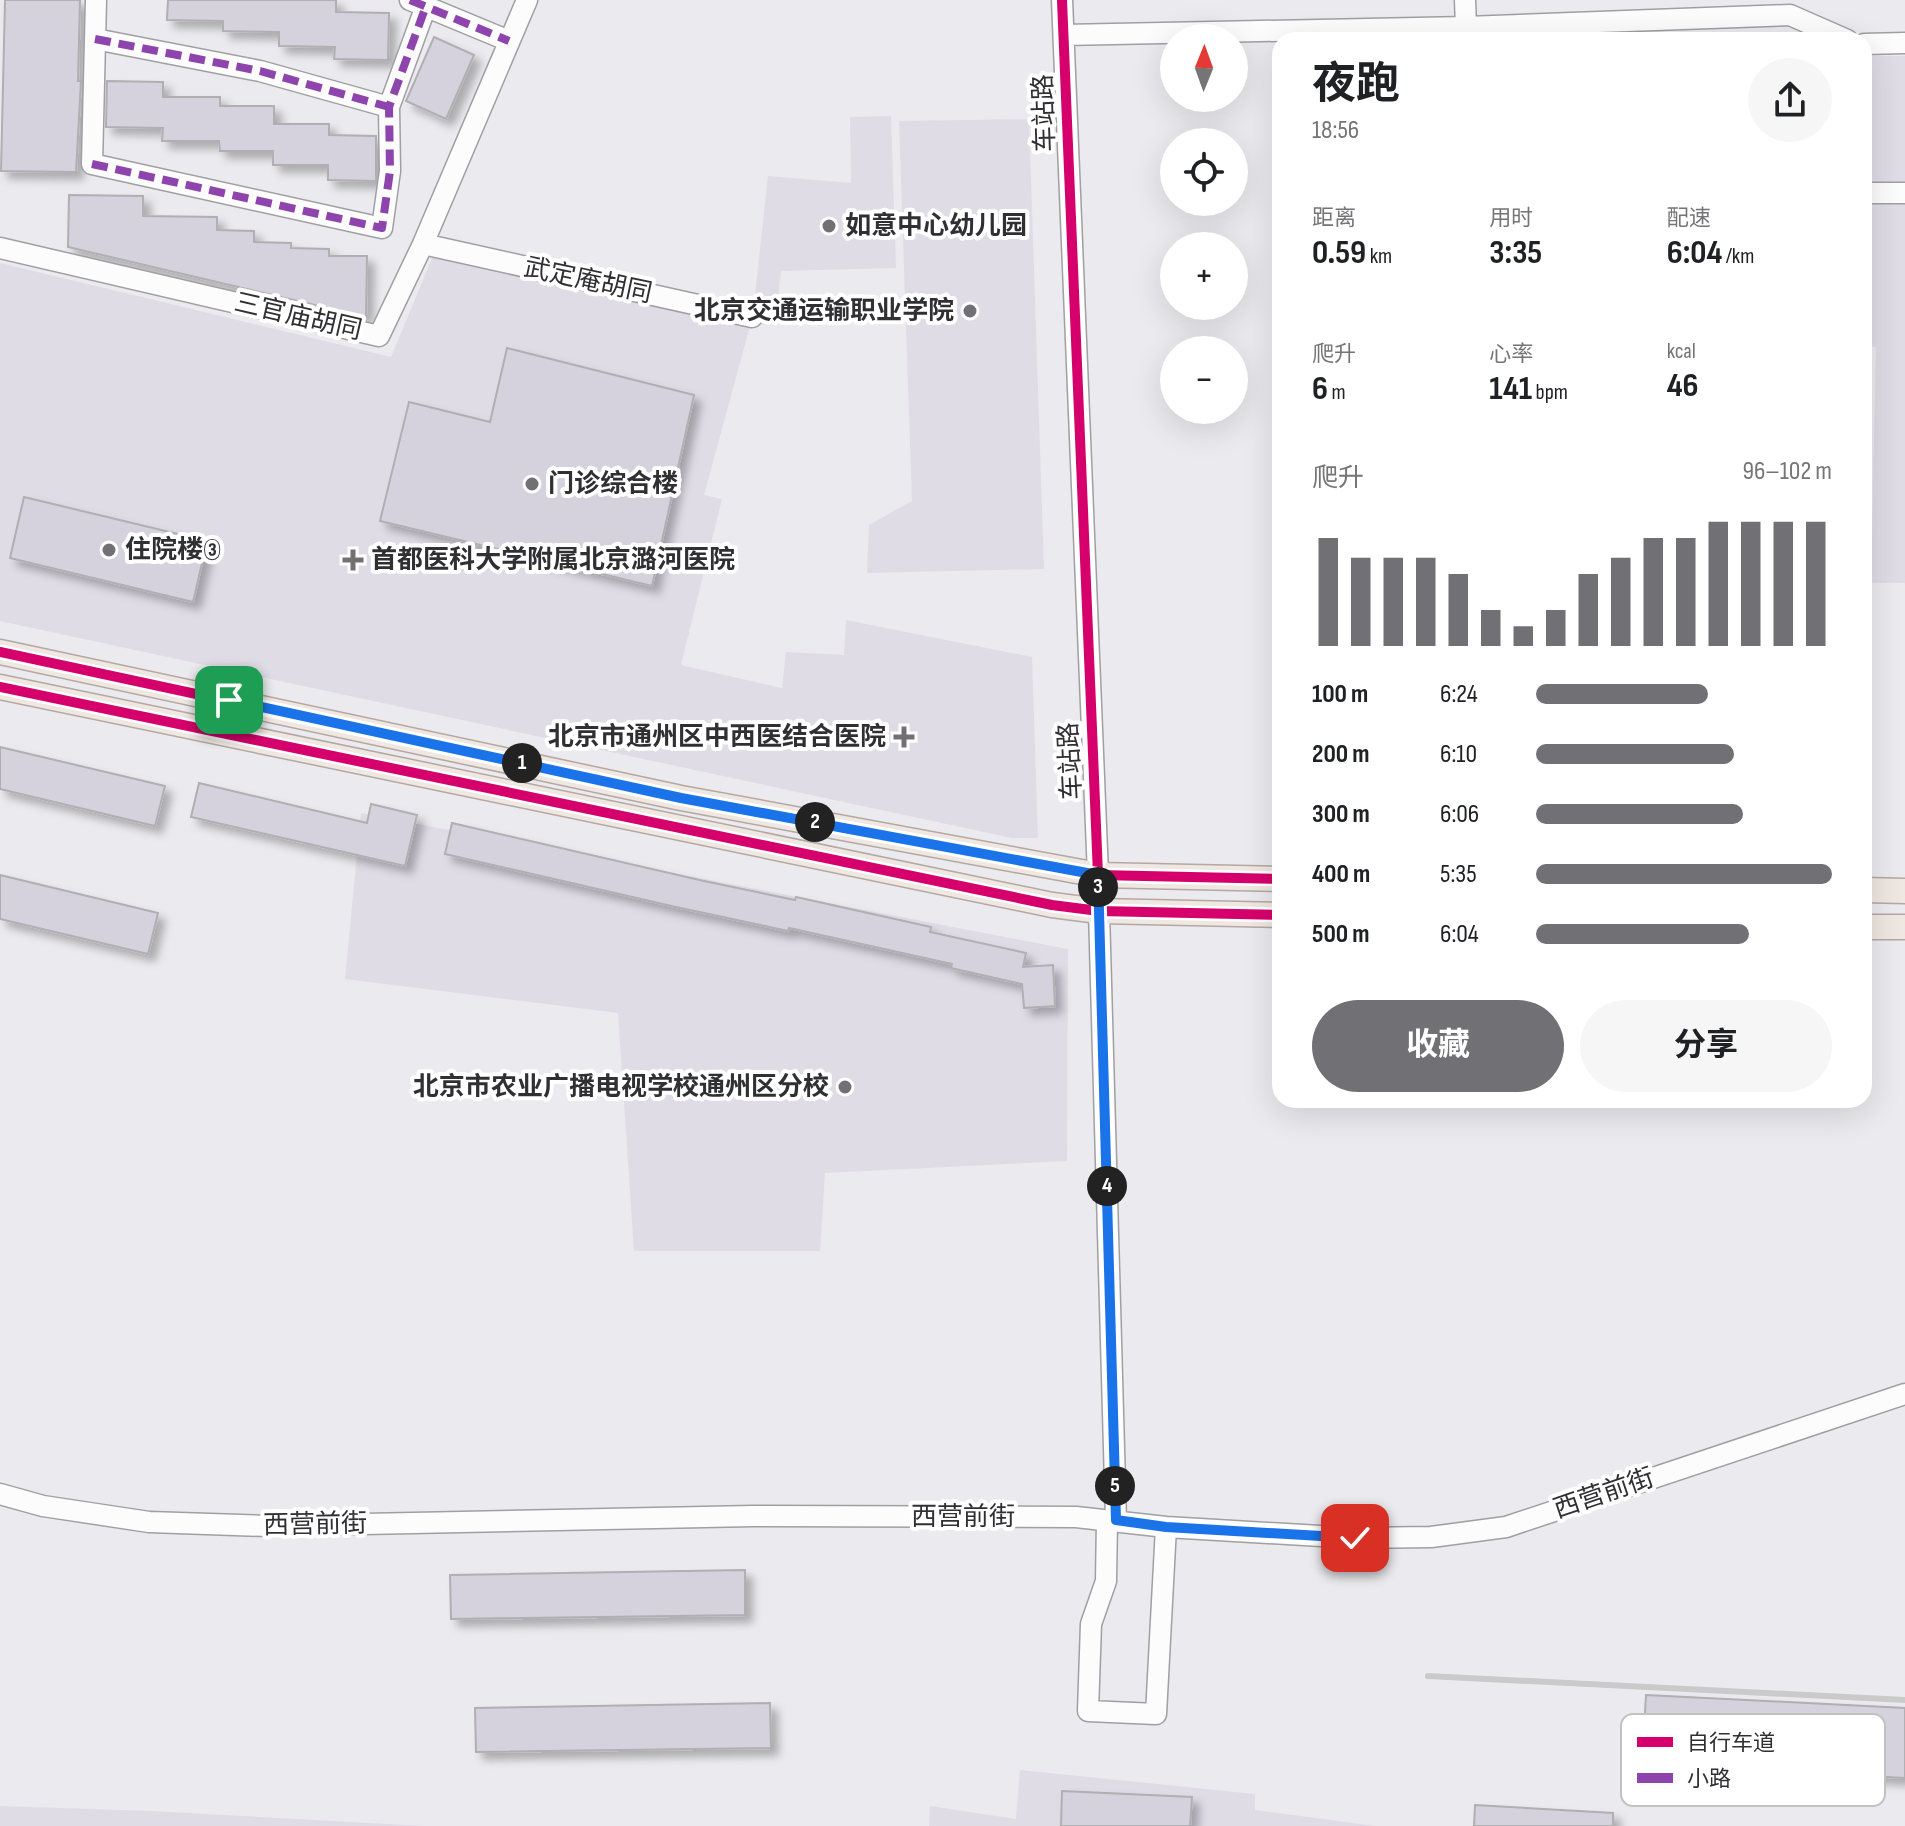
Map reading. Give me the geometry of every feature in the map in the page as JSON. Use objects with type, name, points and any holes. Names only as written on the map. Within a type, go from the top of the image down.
[{"type":"main road","points":[[0,652],[681,798],[1098,875],[1272,879]]},
{"type":"main road","points":[[0,687],[1052,905],[1099,911],[1272,915]]},
{"type":"main road","points":[[1872,890],[1905,891]]},
{"type":"main road","points":[[1872,927],[1905,927]]},
{"type":"street","points":[[96,0],[92,164],[382,228],[390,171],[389,107],[418,3],[509,41]]},
{"type":"street","name":"三官庙胡同","points":[[0,248],[379,336],[423,244],[527,0]]},
{"type":"street","name":"车站路","points":[[1062,0],[1098,875],[1112,1520],[1106,1581],[1091,1624],[1088,1711],[1156,1714],[1166,1527]]},
{"type":"street","points":[[1465,0],[1466,27]]},
{"type":"street","points":[[1064,35],[1466,27],[1789,8],[1831,32]]},
{"type":"street","points":[[95,39],[260,71],[389,107]]},
{"type":"street","points":[[1872,44],[1905,43]]},
{"type":"street","points":[[1872,193],[1905,193]]},
{"type":"street","name":"武定庵胡同","points":[[423,244],[752,317]]},
{"type":"street","name":"西营前街","points":[[0,1494],[43,1506],[149,1522],[267,1526],[753,1516],[1112,1520],[1166,1527],[1355,1538],[1431,1537],[1506,1527],[1905,1394]]},
{"type":"shaded area","points":[[1872,56],[1905,56],[1905,583],[1872,583],[1876,347],[1872,346]]},
{"type":"shaded area","name":"如意中心幼儿园","points":[[891,116],[896,268],[781,271],[775,326],[752,323],[768,176],[851,183],[850,117]]},
{"type":"shaded area","name":"北京交通运输职业学院","points":[[1029,119],[1044,569],[867,573],[869,525],[912,501],[899,121]]},
{"type":"shaded area","name":"首都医科大学附属北京潞河医院","points":[[433,256],[750,326],[704,495],[722,499],[681,665],[782,688],[786,652],[844,655],[846,620],[1032,657],[1038,838],[1012,838],[0,621],[0,263],[391,357]]},
{"type":"shaded area","name":"北京市农业广播电视学校通州区分校","points":[[361,813],[1068,949],[1067,1161],[825,1173],[820,1251],[634,1251],[618,1013],[345,979]]},
{"type":"shaded area","points":[[1020,1770],[1255,1794],[1255,1810],[1376,1826],[929,1826],[930,1806],[1016,1819]]},
{"type":"shaded area","points":[[0,1806],[151,1811],[424,1826],[0,1826]]},
{"type":"building","points":[[5,0],[80,0],[78,81],[81,81],[76,172],[1,171]]},
{"type":"building","points":[[168,0],[336,0],[336,12],[389,13],[388,60],[334,59],[335,47],[279,46],[279,32],[223,31],[223,21],[167,20]]},
{"type":"building","points":[[434,37],[474,55],[446,119],[406,101]]},
{"type":"building","points":[[107,81],[163,82],[163,97],[220,97],[220,106],[274,106],[274,124],[329,124],[329,135],[376,136],[376,181],[328,180],[328,165],[273,165],[273,151],[220,151],[219,141],[162,141],[163,128],[106,127]]},
{"type":"building","points":[[69,195],[143,196],[143,216],[217,217],[217,230],[254,231],[254,242],[291,243],[291,248],[329,249],[329,256],[367,256],[366,317],[68,247]]},
{"type":"building","name":"门诊综合楼","points":[[507,348],[694,395],[652,586],[380,521],[409,402],[490,422]]},
{"type":"building","name":"住院楼③","points":[[24,497],[207,541],[193,602],[10,558]]},
{"type":"building","points":[[0,747],[165,786],[155,826],[0,789]]},
{"type":"building","points":[[199,783],[367,823],[371,804],[417,815],[405,866],[191,817]]},
{"type":"building","points":[[452,823],[704,881],[795,900],[796,897],[931,927],[930,932],[1026,953],[1023,967],[1053,965],[1055,1006],[1024,1008],[1022,984],[951,968],[952,964],[676,907],[445,854]]},
{"type":"building","points":[[0,875],[158,913],[148,954],[0,919]]},
{"type":"building","points":[[745,1570],[745,1615],[451,1619],[450,1575]]},
{"type":"building","points":[[1646,1695],[1905,1708],[1905,1778],[1885,1777],[1885,1714],[1645,1714]]},
{"type":"building","points":[[770,1703],[771,1748],[476,1752],[475,1708]]},
{"type":"building","points":[[1062,1791],[1192,1797],[1190,1826],[1061,1826]]},
{"type":"building","points":[[1475,1805],[1613,1813],[1613,1826],[1474,1826]]},
{"type":"railway","points":[[1428,1676],[1905,1700]]},
{"type":"marked path","points":[[410,0],[509,41]]},
{"type":"marked path","points":[[92,164],[382,228],[390,171],[389,107],[426,6]]},
{"type":"marked path","points":[[95,39],[260,71],[389,107]]},
{"type":"cycle path","points":[[1062,0],[1098,875],[1116,1520]]},
{"type":"cycle path","points":[[0,652],[681,798],[1098,875],[1272,879]]},
{"type":"cycle path","points":[[0,687],[1052,905],[1099,911],[1272,915]]},
{"type":"place","name":"如意中心幼儿园","points":[[829,226]]},
{"type":"place","name":"北京交通运输职业学院","points":[[970,311]]},
{"type":"place","name":"门诊综合楼","points":[[532,484]]},
{"type":"place","name":"住院楼③","points":[[109,550]]},
{"type":"place","name":"首都医科大学附属北京潞河医院","points":[[353,560]]},
{"type":"place","name":"北京市通州区中西医结合医院","points":[[904,737]]},
{"type":"place","name":"北京市农业广播电视学校通州区分校","points":[[845,1087]]},
{"type":"route","points":[[229,700],[681,798],[1098,875],[1116,1520],[1166,1527],[1355,1538]]}]
